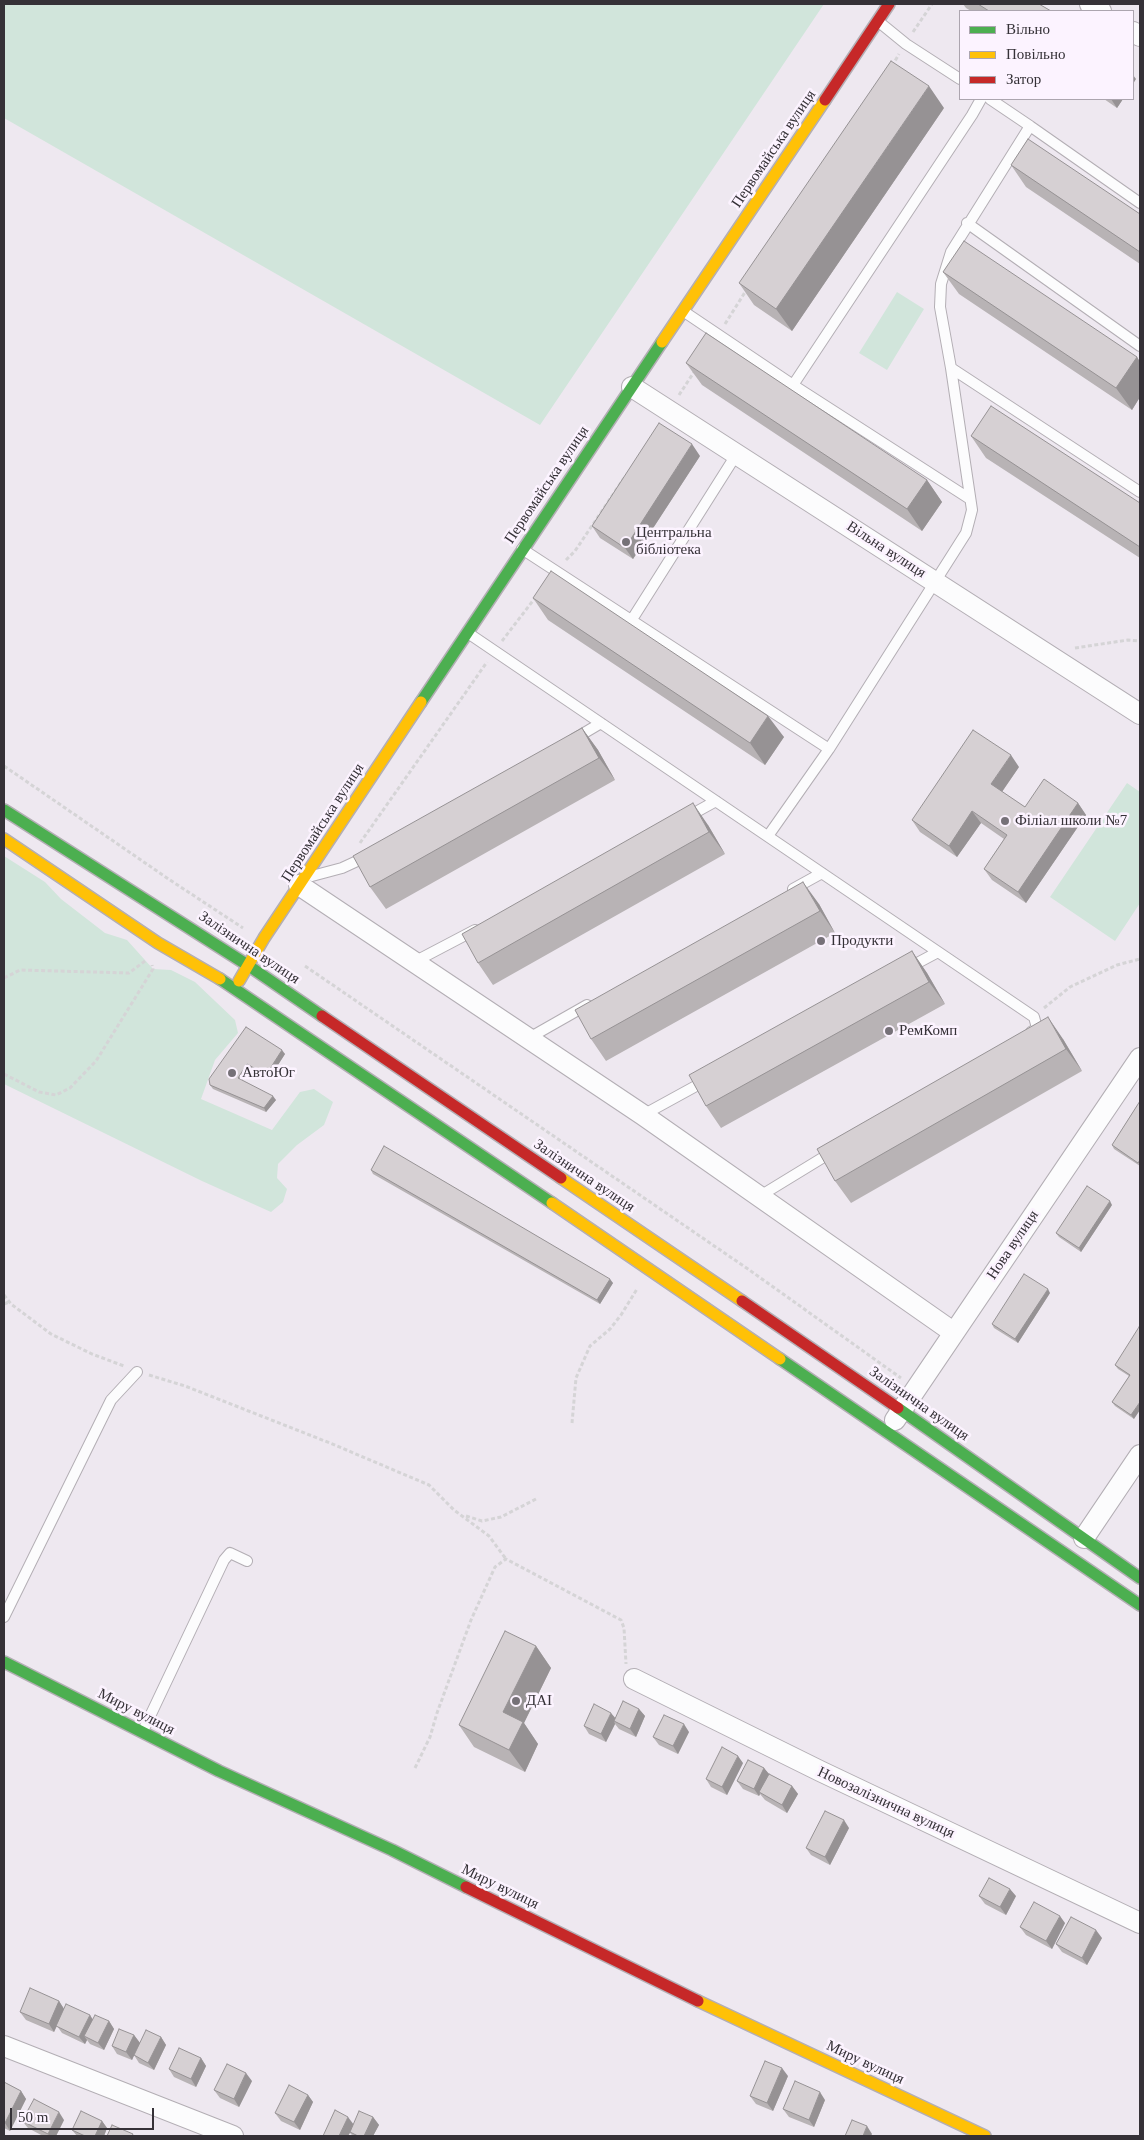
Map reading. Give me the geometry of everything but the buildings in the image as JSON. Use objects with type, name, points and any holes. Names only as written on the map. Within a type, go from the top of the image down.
[{"type":"main road","name":"Первомайська вулиця","points":[[235,987],[264,938],[522,549],[889,4]]},
{"type":"main road","name":"Залізнична вулиця","points":[[4,810],[249,966],[902,1410],[1140,1578]]},
{"type":"main road","points":[[4,839],[158,943],[235,987],[1140,1605]]},
{"type":"main road","name":"Миру вулиця","points":[[4,1662],[219,1771],[392,1850],[639,1973],[986,2136]]},
{"type":"street","name":"Вільна вулиця","points":[[632,387],[1140,714]]},
{"type":"street","points":[[301,882],[414,962],[643,1115],[953,1332]]},
{"type":"street","name":"Нова вулиця","points":[[887,1432],[1140,1058]]},
{"type":"street","points":[[1084,1538],[1140,1455]]},
{"type":"street","name":"Новозалізнична вулиця","points":[[634,1680],[1140,1923]]},
{"type":"street","points":[[4,2046],[233,2136]]},
{"type":"lane","points":[[878,21],[906,44],[959,78]]},
{"type":"lane","points":[[792,384],[980,100]]},
{"type":"lane","points":[[991,100],[1140,203]]},
{"type":"lane","points":[[768,836],[829,749],[966,533],[972,510],[940,307],[941,284],[951,252],[967,223],[1030,126]]},
{"type":"lane","points":[[967,223],[1140,346]]},
{"type":"lane","points":[[683,311],[970,499]]},
{"type":"lane","points":[[951,368],[1140,492]]},
{"type":"lane","points":[[631,621],[736,454]]},
{"type":"lane","points":[[522,549],[829,749]]},
{"type":"lane","points":[[467,632],[1034,1017],[1037,1028],[1020,1038]]},
{"type":"lane","points":[[567,743],[601,723]]},
{"type":"lane","points":[[682,820],[716,801]]},
{"type":"lane","points":[[301,882],[342,868],[377,851]]},
{"type":"lane","points":[[788,892],[822,873]]},
{"type":"lane","points":[[414,962],[483,925]]},
{"type":"lane","points":[[894,976],[938,952]]},
{"type":"lane","points":[[529,1038],[598,999]]},
{"type":"lane","points":[[643,1115],[712,1077]]},
{"type":"lane","points":[[760,1196],[844,1145]]},
{"type":"lane","points":[[4,1617],[111,1400],[138,1372]]},
{"type":"lane","points":[[142,1732],[224,1560],[230,1553],[247,1561]]},
{"type":"path","points":[[890,69],[932,4]]},
{"type":"path","points":[[718,335],[750,285]]},
{"type":"path","points":[[669,411],[698,365]]},
{"type":"path","points":[[555,572],[575,551],[624,477]]},
{"type":"path","points":[[342,868],[494,651],[537,596]]},
{"type":"path","points":[[1051,657],[1073,649],[1128,640],[1140,641]]},
{"type":"path","points":[[4,766],[170,880],[250,932]]},
{"type":"path","points":[[4,978],[20,970],[129,973],[146,961],[150,955]]},
{"type":"path","points":[[1034,1017],[1070,987],[1117,965],[1140,959]]},
{"type":"path","points":[[4,1074],[39,1092],[56,1096],[70,1088],[96,1060],[153,969],[151,962]]},
{"type":"path","points":[[305,966],[748,1269],[916,1389]]},
{"type":"path","points":[[572,1422],[576,1378],[590,1346],[610,1329],[621,1315],[649,1268]]},
{"type":"path","points":[[4,1295],[9,1302],[51,1334],[92,1354],[138,1372],[185,1386],[330,1443],[429,1485],[454,1510],[490,1536],[506,1559],[621,1620],[624,1628],[626,1666],[629,1675],[634,1680]]},
{"type":"path","points":[[4,1304],[9,1302]]},
{"type":"path","points":[[463,1516],[482,1521],[501,1517],[536,1499]]},
{"type":"path","points":[[415,1768],[430,1737],[471,1620],[495,1567],[506,1559]]},
{"type":"green space","points":[[4,4],[824,4],[540,425],[4,118]]},
{"type":"green space","points":[[897,292],[924,309],[887,370],[859,353]]},
{"type":"green space","points":[[1127,783],[1140,792],[1140,903],[1115,941],[1050,897]]},
{"type":"green space","points":[[4,856],[45,882],[61,899],[105,933],[127,940],[153,969],[171,970],[195,982],[235,1020],[238,1033],[215,1060],[201,1099],[272,1130],[300,1092],[314,1089],[333,1102],[324,1125],[297,1145],[278,1164],[277,1178],[287,1189],[283,1202],[271,1212],[202,1181],[4,1084]]},
{"type":"traffic: fast","points":[[421,702],[662,342]]},
{"type":"traffic: fast","points":[[4,810],[249,966],[322,1016]]},
{"type":"traffic: fast","points":[[220,979],[552,1203]]},
{"type":"traffic: fast","points":[[780,1359],[1140,1605]]},
{"type":"traffic: fast","points":[[898,1408],[1140,1578]]},
{"type":"traffic: fast","points":[[4,1662],[219,1771],[392,1850],[466,1887]]},
{"type":"traffic: slow","points":[[662,342],[825,100]]},
{"type":"traffic: slow","points":[[239,981],[264,938],[421,702]]},
{"type":"traffic: slow","points":[[4,839],[158,943],[220,979]]},
{"type":"traffic: slow","points":[[561,1178],[742,1301]]},
{"type":"traffic: slow","points":[[552,1203],[780,1359]]},
{"type":"traffic: slow","points":[[698,2001],[985,2136]]},
{"type":"traffic: jam","points":[[825,100],[889,4]]},
{"type":"traffic: jam","points":[[322,1016],[561,1178]]},
{"type":"traffic: jam","points":[[742,1301],[898,1408]]},
{"type":"traffic: jam","points":[[466,1887],[698,2001]]},
{"type":"place","name":"Центральна бібліотека","points":[[626,542]]},
{"type":"place","name":"Філіал школи №7","points":[[1005,821]]},
{"type":"place","name":"Продукти","points":[[821,941]]},
{"type":"place","name":"РемКомп","points":[[889,1031]]},
{"type":"place","name":"АвтоЮг","points":[[232,1073]]},
{"type":"place","name":"ДАІ","points":[[516,1701]]}]
